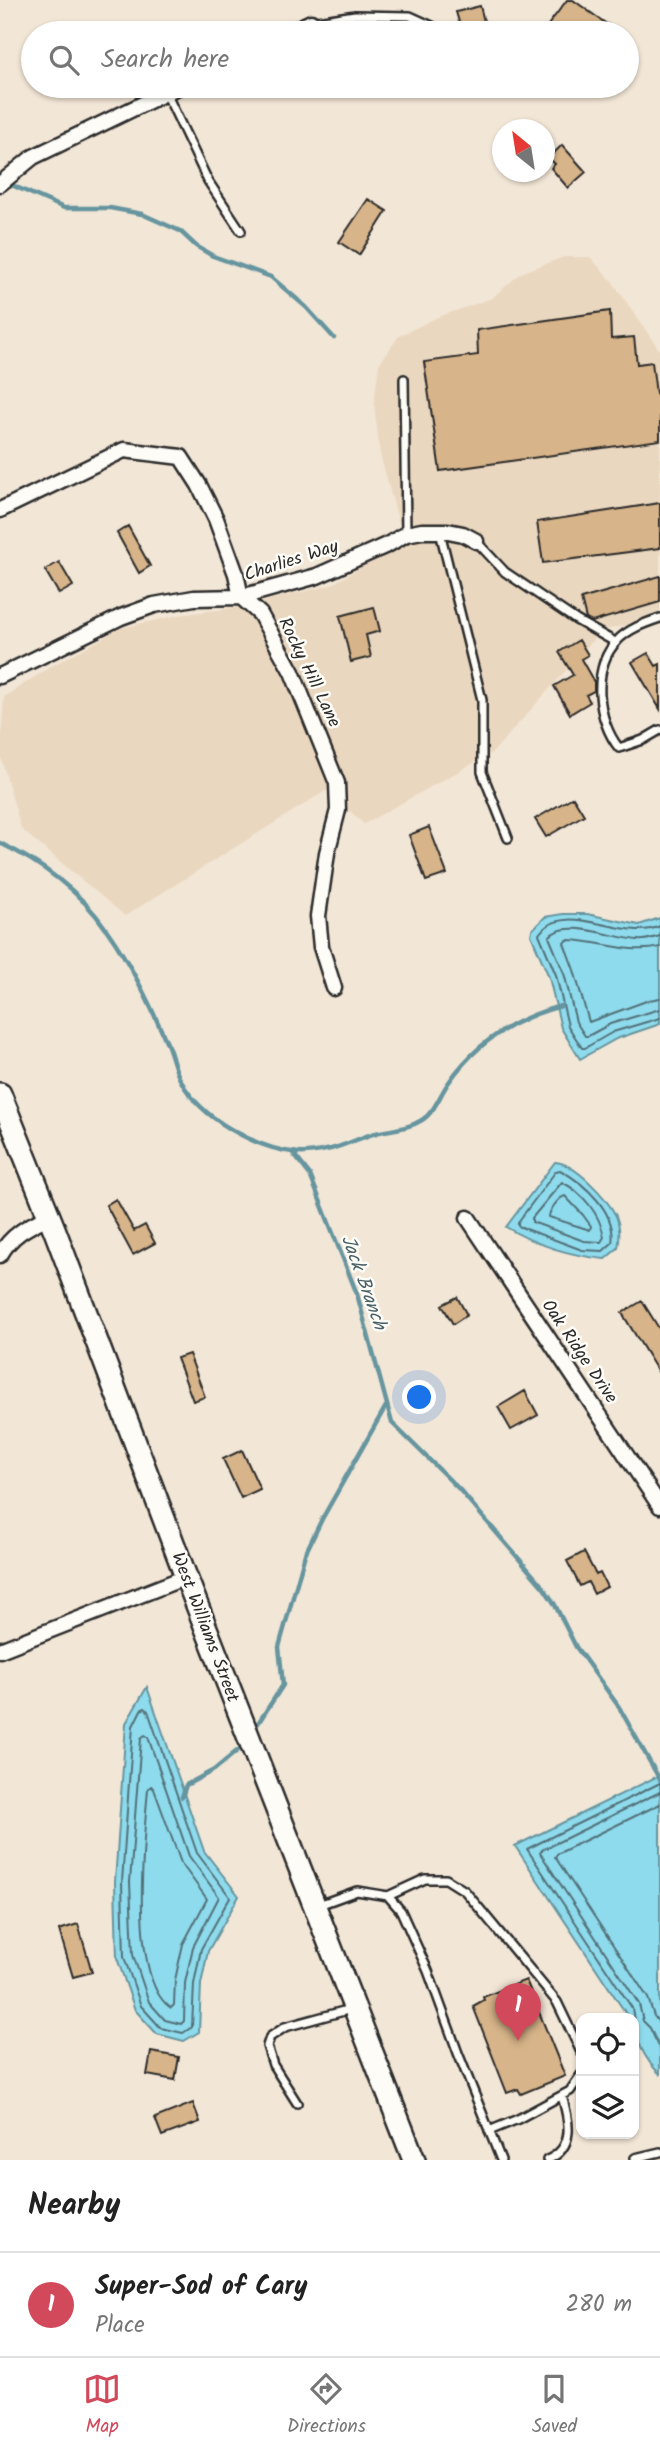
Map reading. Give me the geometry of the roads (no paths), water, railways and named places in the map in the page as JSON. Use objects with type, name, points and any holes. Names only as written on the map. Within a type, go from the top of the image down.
[{"type":"main road","name":"West Williams Street","points":[[0,1094],[414,2160]]},
{"type":"street","points":[[0,184],[33,157],[154,98]]},
{"type":"street","name":"Rocky Hill Lane","points":[[0,510],[124,450],[181,457],[216,519],[236,574],[241,597],[260,614],[292,672],[330,759],[337,783],[338,810],[327,853],[318,916],[321,947],[334,988]]},
{"type":"street","name":"Charlies Way","points":[[0,676],[121,617],[154,606],[194,598],[241,597],[317,576],[406,534],[440,531],[463,534],[476,541]]},
{"type":"street","points":[[0,1255],[8,1241],[30,1225],[48,1217]]},
{"type":"street","name":"Oak Ridge Drive","points":[[468,1218],[660,1506]]},
{"type":"street","points":[[0,1650],[186,1577]]},
{"type":"lane","points":[[316,21],[355,15],[410,16],[421,21]]},
{"type":"lane","points":[[176,98],[208,181],[241,231]]},
{"type":"lane","points":[[404,379],[406,534]]},
{"type":"lane","points":[[440,531],[482,700],[482,772],[508,838]]},
{"type":"lane","points":[[476,541],[505,572],[576,620],[615,642]]},
{"type":"lane","points":[[660,618],[626,632],[615,642],[602,667],[600,701],[611,739],[619,748],[643,740],[660,730]]},
{"type":"lane","points":[[316,1906],[357,1891],[388,1896],[425,1879],[446,1879],[465,1891],[557,2002],[576,2042]]},
{"type":"lane","points":[[388,1896],[401,1911],[428,1971],[502,2160]]},
{"type":"lane","points":[[297,2103],[273,2065],[267,2046],[270,2037],[290,2025],[355,2007]]},
{"type":"lane","points":[[489,2131],[562,2096],[570,2091],[580,2076]]},
{"type":"lane","points":[[547,2160],[559,2155],[566,2141],[570,2122],[562,2096]]},
{"type":"lane","points":[[636,2160],[635,2158],[660,2152]]},
{"type":"water","points":[[587,914],[639,925],[660,918],[660,1024],[616,1039],[580,1059],[561,1028],[549,977],[531,935],[532,930],[545,917]]},
{"type":"water","points":[[555,1162],[572,1168],[581,1175],[616,1216],[618,1248],[605,1259],[554,1249],[506,1227]]},
{"type":"water","points":[[147,1687],[204,1851],[239,1896],[208,1951],[201,1984],[199,2032],[184,2041],[157,2034],[135,2010],[117,1958],[115,1882],[126,1723]]},
{"type":"water","points":[[660,1775],[660,2074],[641,2048],[639,2013],[626,2013],[515,1846]]},
{"type":"waterway","points":[[7,183],[64,208],[110,208],[142,214],[180,231],[196,246],[213,256],[271,277],[306,307],[334,338]]},
{"type":"waterway","name":"Jack Branch","points":[[0,843],[59,879],[96,915],[139,984],[190,1095],[202,1108],[232,1130],[283,1150],[315,1152],[417,1123],[427,1117],[460,1068],[484,1044],[528,1017],[561,1006]]},
{"type":"waterway","name":"Jack Branch","points":[[292,1152],[310,1175],[357,1294],[392,1423],[459,1489],[544,1588],[576,1647],[619,1707],[660,1780]]},
{"type":"waterway","points":[[253,1731],[283,1685],[279,1647],[305,1554],[386,1406]]},
{"type":"waterway","points":[[182,1797],[186,1785],[214,1770],[243,1746]]},
{"type":"place","name":"Super-Sod of Cary","points":[[518,2041]]}]
